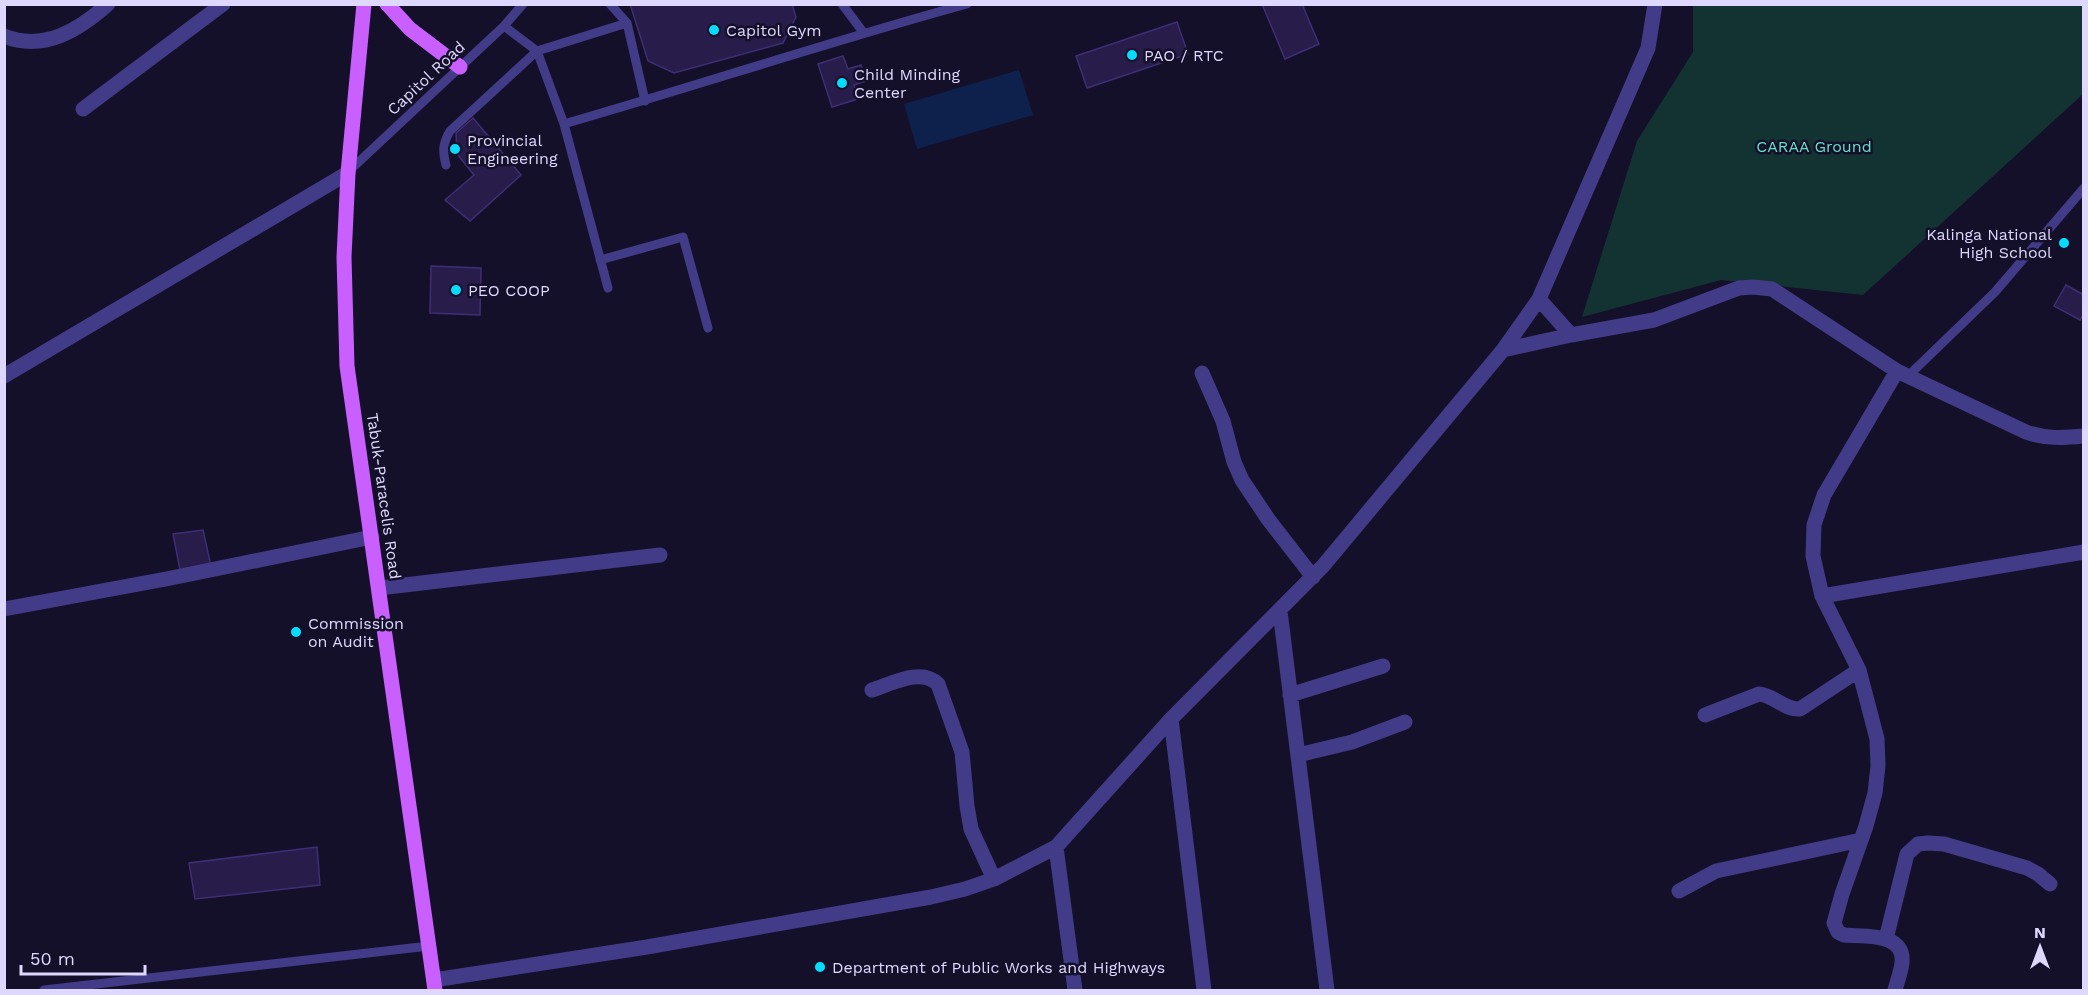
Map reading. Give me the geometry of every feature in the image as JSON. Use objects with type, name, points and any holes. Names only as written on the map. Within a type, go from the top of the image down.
[{"type":"main road","name":"Tabuk-Paracelis Road","points":[[364,4],[348,172],[344,257],[347,366],[434,985]]},
{"type":"main road","points":[[387,4],[410,29],[460,67]]},
{"type":"street","points":[[4,36],[18,42],[40,42],[86,23],[108,4]]},
{"type":"street","points":[[83,109],[223,4]]},
{"type":"street","points":[[434,985],[920,899],[965,889],[994,879],[1056,847],[1171,719],[1313,577],[1503,350],[1539,299],[1648,48],[1655,4]]},
{"type":"street","points":[[4,376],[348,172]]},
{"type":"street","points":[[1503,350],[1654,320],[1739,288],[1772,289],[1902,373],[2026,432],[2041,437],[2061,439],[2084,436]]},
{"type":"street","points":[[1539,299],[1571,335]]},
{"type":"street","points":[[1202,372],[1223,421],[1234,462],[1242,480],[1268,519],[1313,577]]},
{"type":"street","points":[[1895,990],[1902,962],[1901,951],[1896,942],[1844,935],[1838,932],[1834,923],[1875,793],[1878,766],[1877,739],[1859,670],[1822,596],[1813,556],[1814,525],[1824,495],[1902,373]]},
{"type":"street","points":[[4,609],[372,537]]},
{"type":"street","points":[[1822,596],[2084,552]]},
{"type":"street","points":[[379,588],[660,555]]},
{"type":"street","points":[[1280,611],[1327,990]]},
{"type":"street","points":[[1290,695],[1383,666]]},
{"type":"street","points":[[1705,715],[1759,694],[1767,695],[1790,708],[1800,709],[1859,670]]},
{"type":"street","points":[[872,690],[917,676],[932,678],[938,684],[963,752],[971,829],[994,879]]},
{"type":"street","points":[[1171,719],[1204,990]]},
{"type":"street","points":[[1298,755],[1352,742],[1405,722]]},
{"type":"street","points":[[1679,891],[1716,871],[1861,840]]},
{"type":"street","points":[[1886,939],[1907,854],[1918,844],[1944,844],[2027,868],[2050,884]]},
{"type":"street","points":[[1056,847],[1075,990]]},
{"type":"lane","name":"Capitol Road","points":[[348,172],[504,26],[523,4]]},
{"type":"lane","points":[[610,4],[627,23],[645,101]]},
{"type":"lane","points":[[842,4],[863,32]]},
{"type":"lane","points":[[564,124],[645,101],[863,32],[967,4]]},
{"type":"lane","points":[[446,165],[443,154],[444,143],[450,130],[537,51],[627,23]]},
{"type":"lane","points":[[504,26],[537,51],[564,124],[608,288]]},
{"type":"lane","points":[[1902,373],[1995,292],[2084,188]]},
{"type":"lane","points":[[600,260],[683,237],[708,328]]},
{"type":"lane","points":[[44,990],[429,946]]},
{"type":"green space","name":"CARAA Ground","points":[[1693,5],[2083,5],[2083,94],[1863,295],[1721,280],[1582,317],[1637,141],[1693,52]]},
{"type":"water","points":[[1019,70],[1033,115],[917,149],[904,104]]},
{"type":"building","name":"Capitol Gym","points":[[630,4],[792,4],[796,17],[783,43],[674,73],[648,61]]},
{"type":"building","points":[[1262,4],[1302,4],[1319,44],[1285,59]]},
{"type":"building","name":"PAO / RTC","points":[[1177,22],[1188,54],[1087,88],[1076,56]]},
{"type":"building","name":"Child Minding Center","points":[[843,56],[848,69],[861,65],[866,81],[854,85],[858,99],[832,107],[818,64]]},
{"type":"building","points":[[473,118],[521,175],[470,221],[445,200],[474,175],[457,154],[456,133]]},
{"type":"building","name":"PEO COOP","points":[[431,266],[481,268],[480,315],[430,313]]},
{"type":"building","points":[[2066,285],[2084,295],[2084,314],[2080,320],[2054,306]]},
{"type":"building","points":[[203,530],[211,566],[180,570],[173,534]]},
{"type":"building","points":[[317,847],[320,885],[195,899],[189,863]]},
{"type":"place","name":"Capitol Gym","points":[[714,30]]},
{"type":"place","name":"PAO / RTC","points":[[1132,55]]},
{"type":"place","name":"Child Minding Center","points":[[842,83]]},
{"type":"place","name":"Provincial Engineering","points":[[455,149]]},
{"type":"place","name":"Kalinga National High School","points":[[2064,243]]},
{"type":"place","name":"PEO COOP","points":[[456,290]]},
{"type":"place","name":"Commission on Audit","points":[[296,632]]},
{"type":"place","name":"Department of Public Works and Highways","points":[[820,967]]}]
